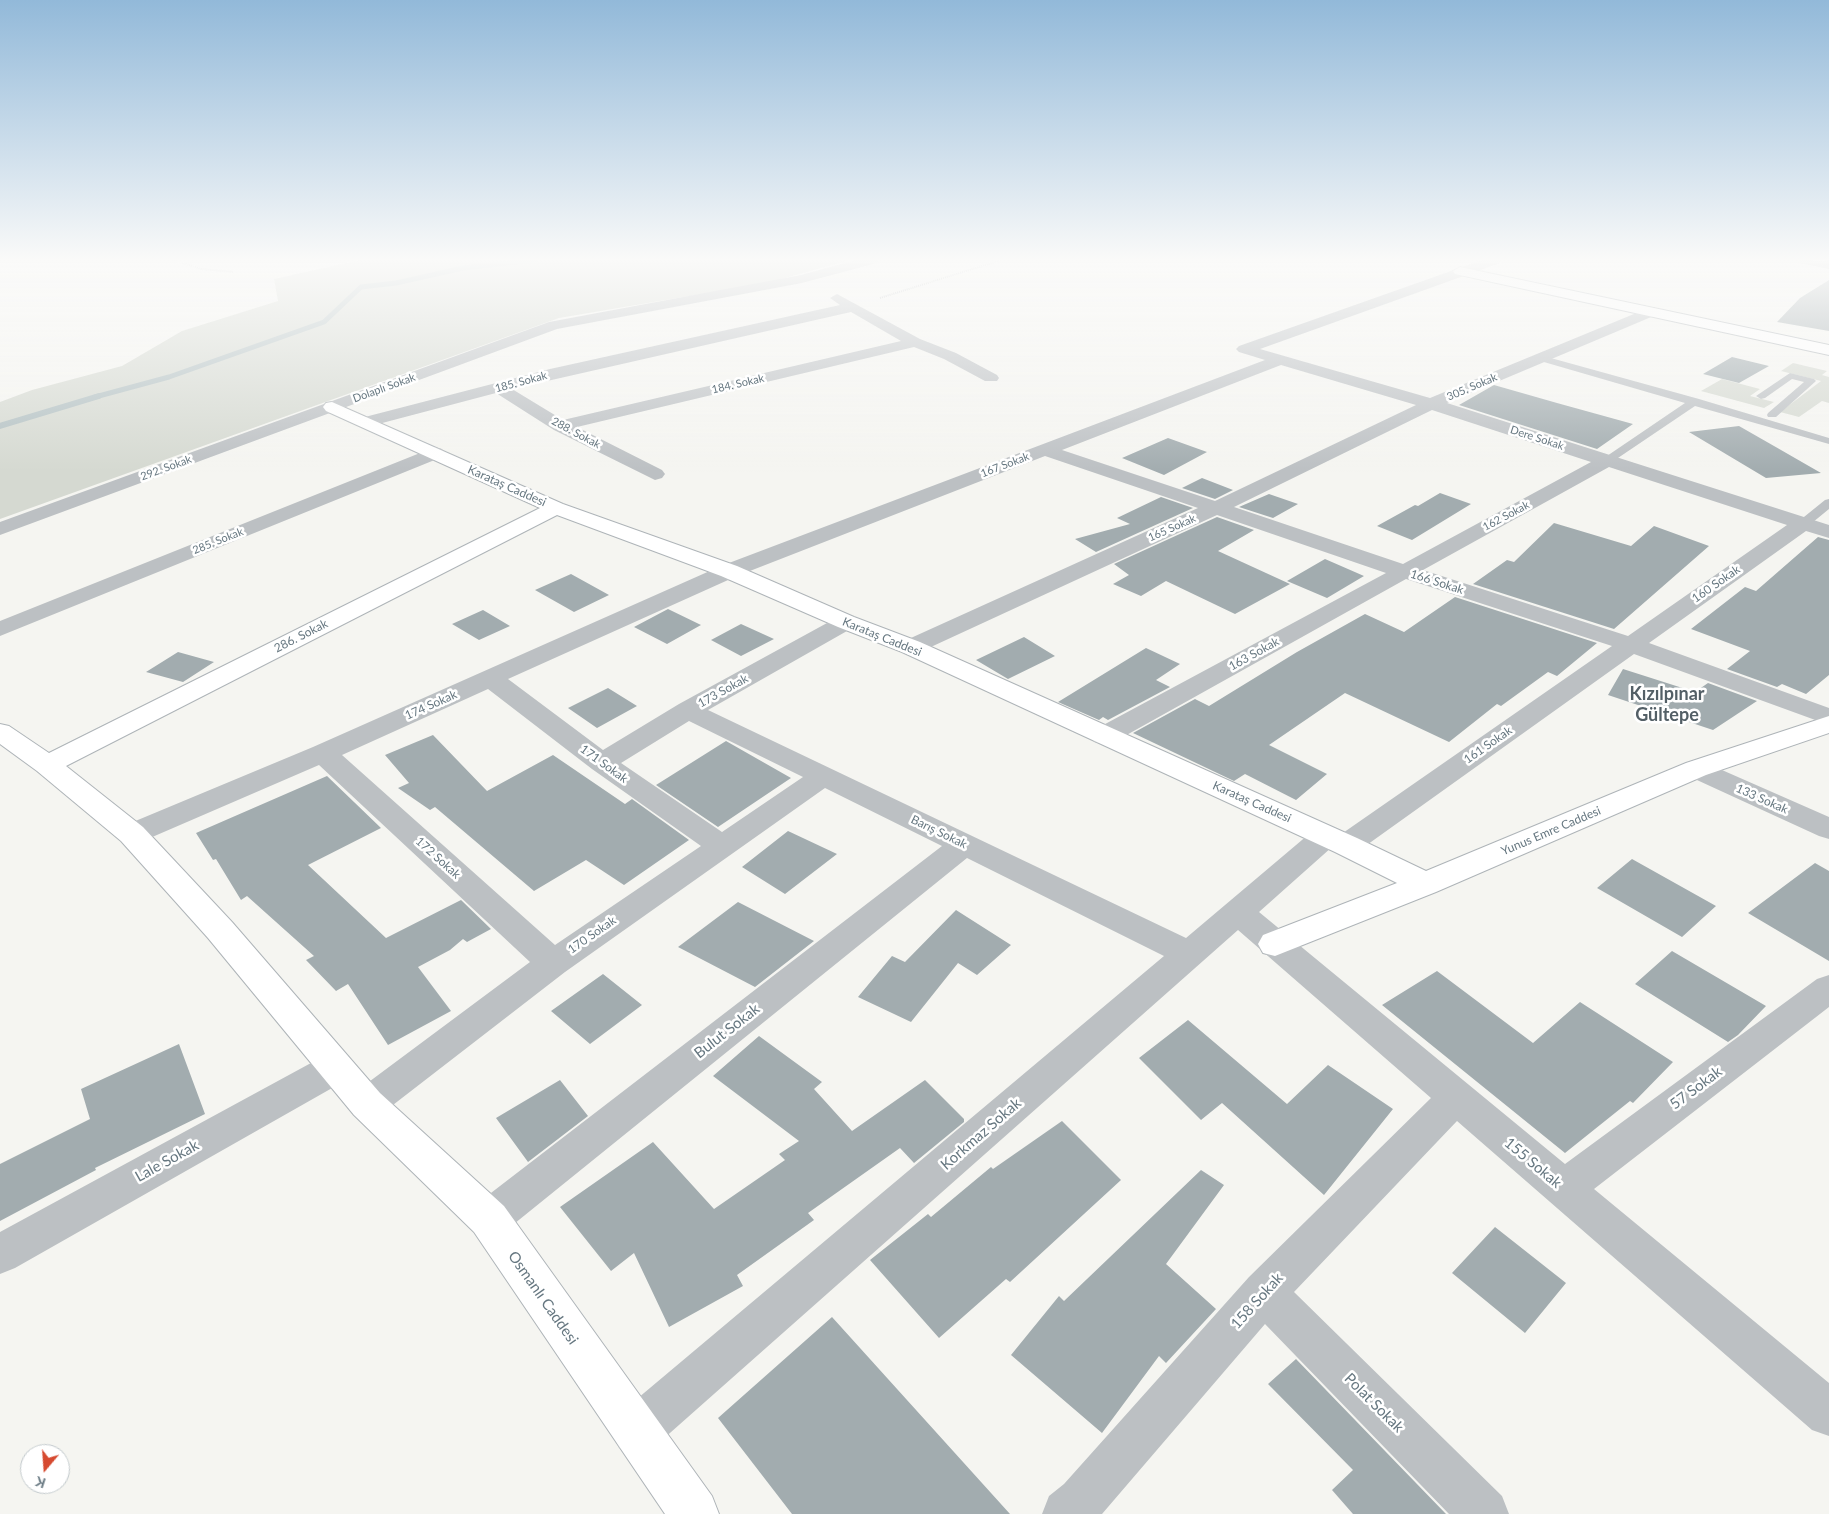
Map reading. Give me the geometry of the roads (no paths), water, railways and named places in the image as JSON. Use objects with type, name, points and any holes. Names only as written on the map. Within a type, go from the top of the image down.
[{"type":"street","name":"Dolaplı Sokak","points":[[332,407],[539,331]]},
{"type":"street","name":"185. Sokak","points":[[367,422],[550,374],[745,331]]},
{"type":"street","points":[[895,331],[915,342],[950,356],[991,378]]},
{"type":"street","name":"Dere Sokak","points":[[1295,331],[1244,349],[1431,404],[1829,532]]},
{"type":"street","name":"305. Sokak","points":[[1431,404],[1606,331]]},
{"type":"street","points":[[1738,331],[1829,350]]},
{"type":"street","name":"184. Sokak","points":[[560,426],[915,342]]},
{"type":"street","name":"167 Sokak","points":[[729,571],[1280,360]]},
{"type":"street","name":"288. Sokak","points":[[499,388],[560,426],[655,474]]},
{"type":"street","name":"165 Sokak","points":[[911,647],[1218,507],[1431,404]]},
{"type":"street","name":"Karataş Caddesi","points":[[332,407],[556,508],[729,571],[846,622],[911,647],[1336,840],[1425,884]]},
{"type":"street","name":"292. Sokak","points":[[0,529],[332,407]]},
{"type":"street","name":"166 Sokak","points":[[1045,450],[1403,571],[1630,644],[1829,717]]},
{"type":"street","name":"285. Sokak","points":[[0,629],[435,453]]},
{"type":"street","name":"162 Sokak","points":[[1403,571],[1608,460]]},
{"type":"street","name":"286. Sokak","points":[[46,765],[556,508]]},
{"type":"street","name":"160 Sokak","points":[[1630,644],[1803,524]]},
{"type":"street","name":"174 Sokak","points":[[132,834],[323,753],[729,571]]},
{"type":"street","name":"163 Sokak","points":[[1104,736],[1403,571]]},
{"type":"street","name":"173 Sokak","points":[[602,763],[688,710],[846,622]]},
{"type":"street","name":"161 Sokak","points":[[1336,840],[1630,644]]},
{"type":"street","name":"171 Sokak","points":[[490,678],[602,763],[722,846]]},
{"type":"street","name":"Barış Sokak","points":[[688,710],[1190,954]]},
{"type":"street","name":"Yunus Emre Caddesi","points":[[1275,944],[1425,884],[1696,769],[1829,724]]},
{"type":"street","name":"Osmanlı Caddesi","points":[[0,732],[46,765],[132,834],[220,930],[367,1104],[489,1219],[694,1514]]},
{"type":"street","name":"172 Sokak","points":[[323,753],[553,963]]},
{"type":"street","name":"133 Sokak","points":[[1696,769],[1829,829]]},
{"type":"street","name":"170 Sokak","points":[[367,1104],[553,963],[823,776]]},
{"type":"street","name":"Korkmaz Sokak","points":[[636,1431],[1238,912],[1336,840]]},
{"type":"street","name":"Bulut Sokak","points":[[489,1219],[965,844]]},
{"type":"street","name":"155 Sokak","points":[[1238,912],[1829,1413]]},
{"type":"street","name":"57 Sokak","points":[[1564,1188],[1829,988]]},
{"type":"street","name":"Lale Sokak","points":[[0,1254],[335,1068]]},
{"type":"street","name":"158 Sokak","points":[[1080,1510],[1264,1292],[1456,1097]]},
{"type":"street","name":"Polat Sokak","points":[[1264,1292],[1484,1514]]},
{"type":"lane","points":[[1540,358],[1829,440]]},
{"type":"lane","points":[[1761,396],[1790,376],[1812,381],[1772,415]]},
{"type":"lane","points":[[1684,391],[1829,430]]},
{"type":"lane","points":[[1608,460],[1695,401]]},
{"type":"lane","points":[[1803,524],[1829,503]]},
{"type":"waterway","points":[[95,397],[169,377],[300,331]]},
{"type":"waterway","points":[[0,426],[99,396]]},
{"type":"district","name":"Kızılpınar Gültepe","points":[[1667,704]]}]
